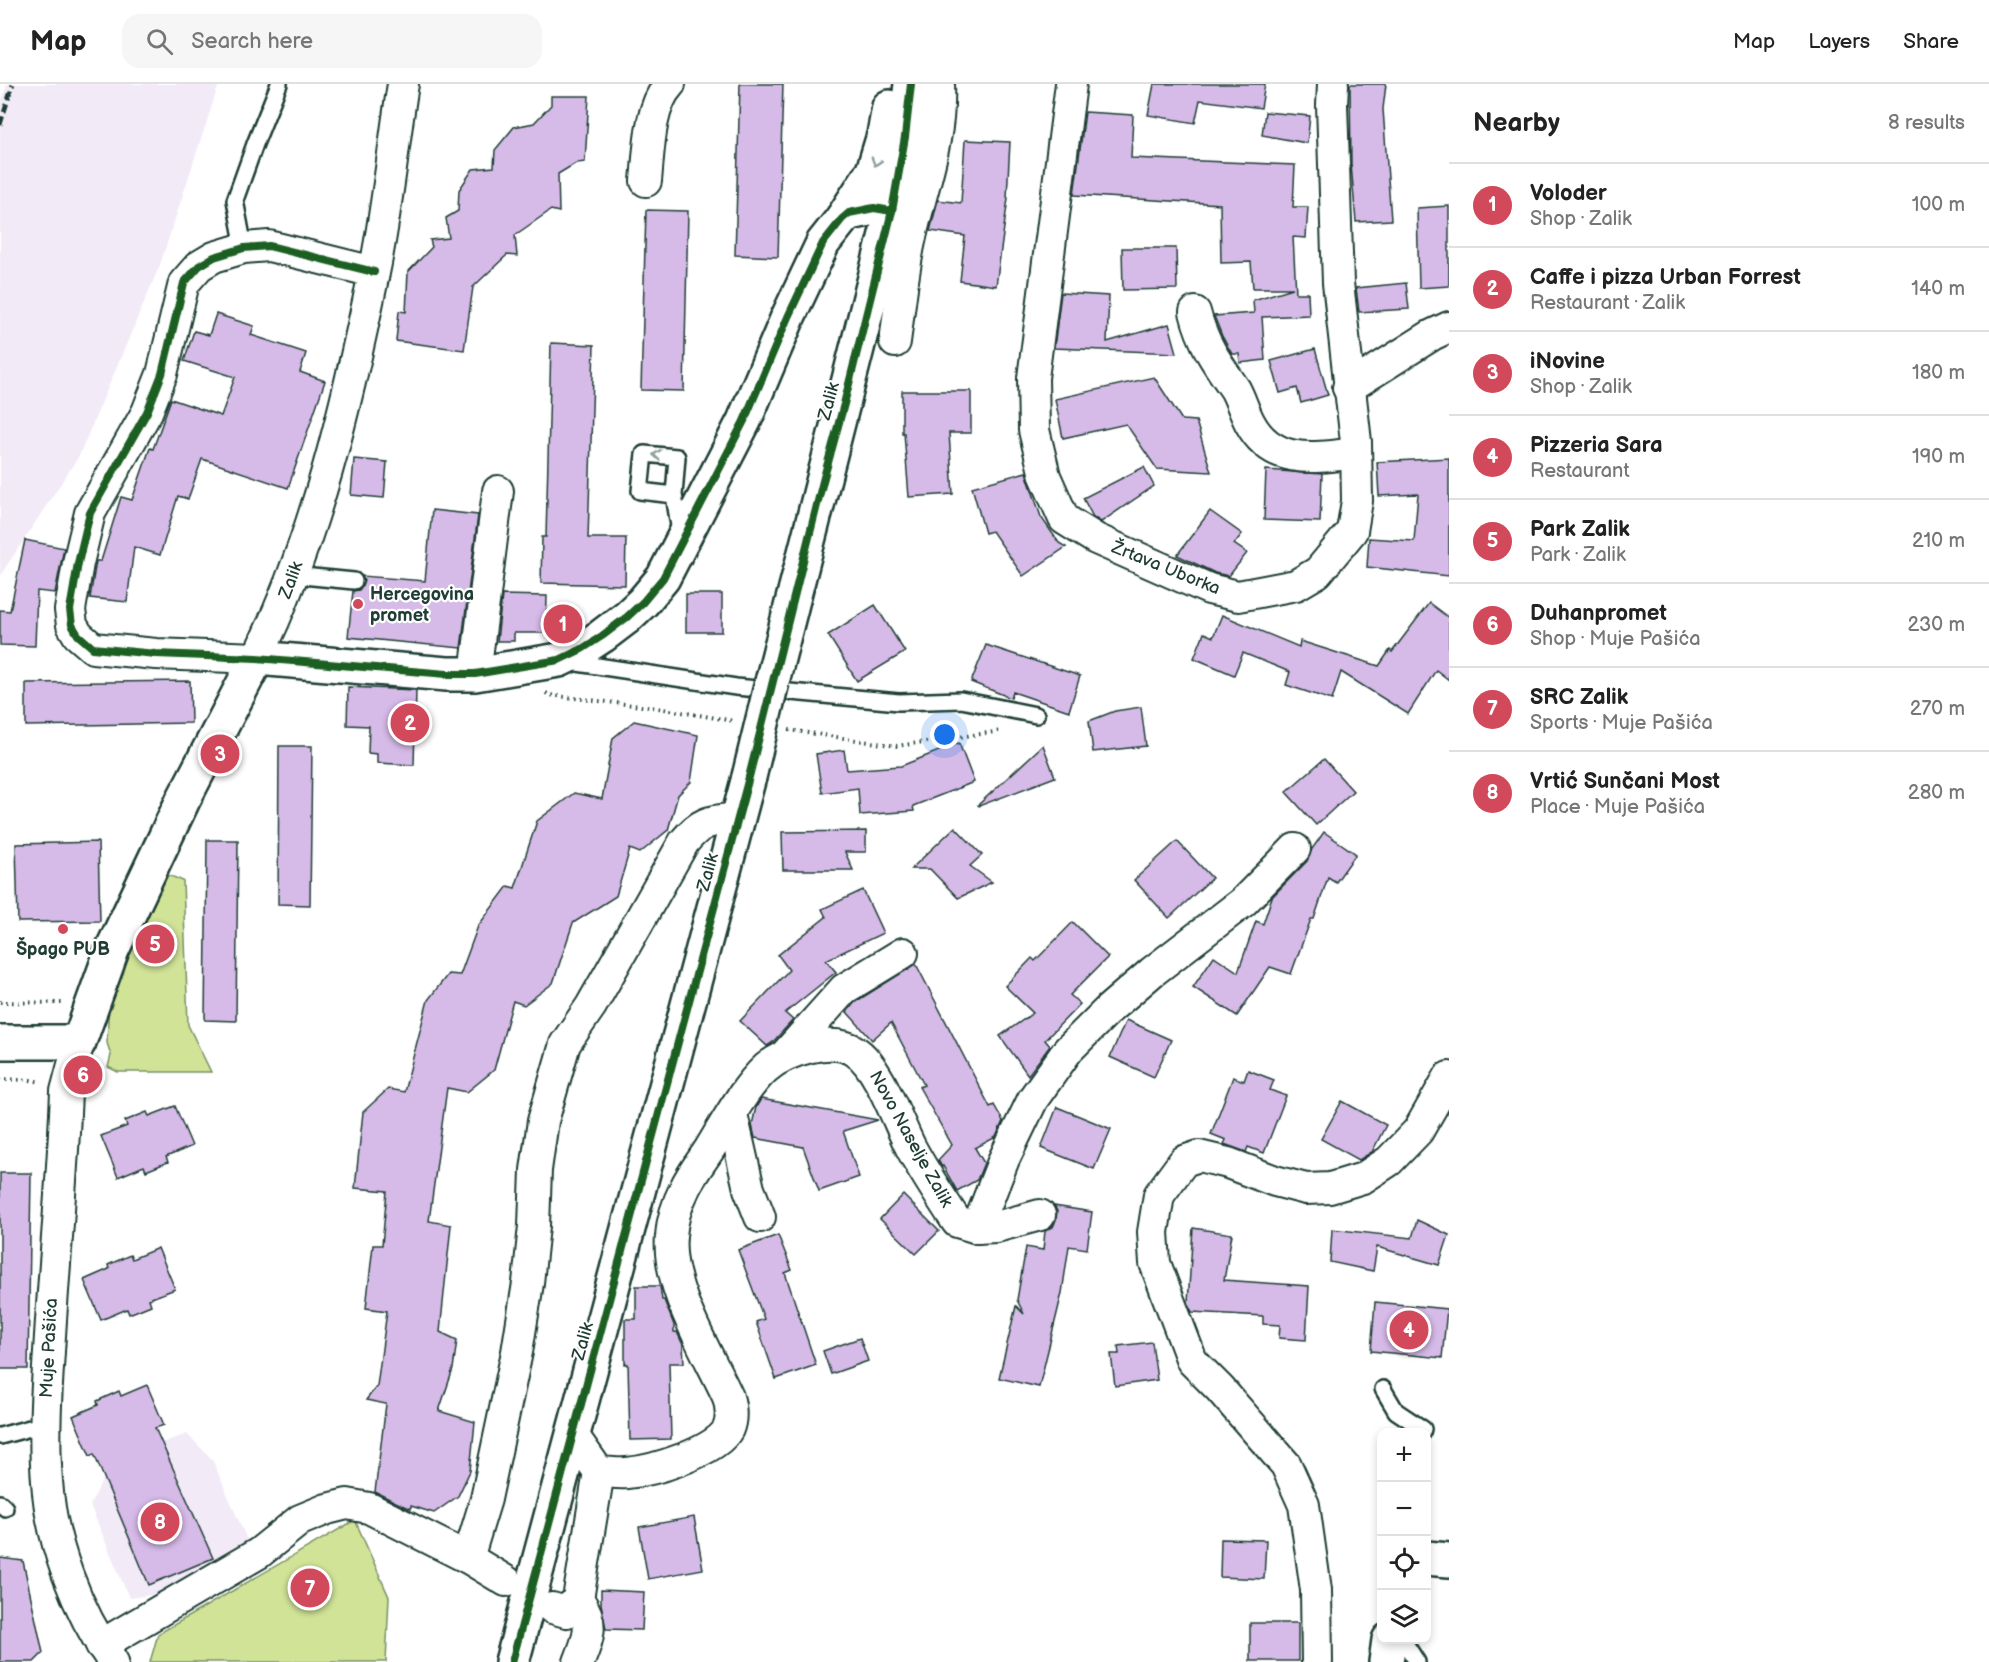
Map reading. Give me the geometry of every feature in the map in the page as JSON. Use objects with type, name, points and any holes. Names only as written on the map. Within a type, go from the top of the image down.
[{"type":"main road","points":[[257,658],[447,674],[475,674],[559,660],[592,643],[627,617],[663,578],[744,421],[788,317],[823,243],[842,219],[873,171],[884,135],[892,84]]},
{"type":"main road","name":"Zalik","points":[[512,1662],[749,777],[892,211],[911,84]]},
{"type":"main road","points":[[842,219],[849,213],[859,210],[874,208],[892,211]]},
{"type":"main road","name":"Zalik","points":[[79,1042],[112,950],[183,800],[257,658]]},
{"type":"main road","points":[[0,1042],[79,1042]]},
{"type":"main road","points":[[1431,1558],[1449,1560]]},
{"type":"main road","points":[[1386,1662],[1388,1644]]},
{"type":"street","name":"Zalik","points":[[257,658],[278,615],[320,497],[343,414],[374,272],[403,84]]},
{"type":"street","points":[[646,181],[653,121],[663,91],[670,84]]},
{"type":"street","points":[[895,342],[908,250],[938,133],[939,84]]},
{"type":"street","name":"Žrtava Uborka","points":[[1071,84],[1033,378],[1034,430],[1045,476],[1064,519],[1096,539],[1209,589],[1238,596],[1296,585],[1318,572],[1352,531],[1358,501],[1356,453],[1338,283],[1333,84]]},
{"type":"street","points":[[257,658],[145,653],[93,648],[78,635],[72,625],[70,610],[90,513],[147,412],[162,374],[184,282],[199,266],[214,257],[244,248],[269,246],[374,272]]},
{"type":"street","points":[[1195,312],[1199,330],[1214,361],[1236,391],[1250,424],[1263,442],[1294,457],[1311,458],[1356,453]]},
{"type":"street","points":[[1348,388],[1432,335],[1449,327]]},
{"type":"street","points":[[475,674],[498,491]]},
{"type":"street","points":[[468,1558],[486,1499],[517,1352],[528,1283],[534,1226],[536,1170],[543,1121],[565,1044],[591,1006],[693,830],[707,822],[738,818]]},
{"type":"street","points":[[1040,1215],[996,1227],[977,1228],[1004,1159],[1033,1099],[1068,1050],[1109,1009],[1199,934],[1243,902],[1295,849]]},
{"type":"street","name":"Novo Naselje Zalik","points":[[783,1058],[844,989],[903,953]]},
{"type":"street","name":"Muje Pašića","points":[[79,1042],[66,1091],[45,1424],[47,1482],[53,1521],[63,1560],[76,1595],[107,1654],[259,1553],[300,1520],[347,1504],[369,1508],[468,1558],[506,1581]]},
{"type":"street","name":"Novo Naselje Zalik","points":[[599,1472],[624,1474],[667,1464],[705,1448],[728,1429],[731,1407],[680,1295],[672,1263],[671,1236],[676,1210],[685,1187],[732,1114],[764,1070],[783,1058],[806,1048],[827,1044],[855,1050],[869,1064],[911,1148],[957,1222],[977,1228]]},
{"type":"street","points":[[1317,1662],[1316,1590],[1304,1505],[1286,1465],[1220,1389],[1192,1361],[1155,1263],[1153,1232],[1160,1195],[1184,1161],[1199,1156],[1228,1163],[1275,1181],[1306,1189],[1330,1188],[1363,1178],[1389,1161],[1419,1131],[1449,1077]]},
{"type":"street","points":[[732,1114],[749,1189],[760,1217]]},
{"type":"street","points":[[573,1435],[599,1472],[565,1604],[587,1612],[589,1628],[586,1646],[579,1662]]},
{"type":"lane","points":[[244,248],[235,200],[279,84]]},
{"type":"lane","points":[[674,495],[682,543]]},
{"type":"lane","points":[[292,575],[354,581]]},
{"type":"lane","points":[[559,660],[736,687],[898,702],[961,700],[1036,715]]},
{"type":"lane","points":[[1383,1389],[1396,1411],[1422,1428]]},
{"type":"lane","points":[[0,1436],[45,1424]]},
{"type":"lane","points":[[1406,1644],[1417,1662]]},
{"type":"path","points":[[0,1002],[72,1004]]},
{"type":"shaded area","points":[[7,84],[219,84],[160,265],[79,456],[0,576],[0,106]]},
{"type":"shaded area","points":[[187,1434],[212,1459],[249,1544],[160,1594],[129,1598],[90,1505],[113,1460]]},
{"type":"green space","points":[[156,870],[183,881],[188,1025],[211,1072],[118,1072],[108,1067],[111,1055],[107,1043],[110,976]]},
{"type":"green space","points":[[355,1520],[389,1597],[386,1662],[150,1662],[158,1634]]},
{"type":"building","points":[[740,84],[783,84],[778,257],[735,255]]},
{"type":"building","points":[[1154,84],[1265,84],[1261,108],[1200,100],[1195,123],[1148,115]]},
{"type":"building","points":[[1350,84],[1386,84],[1383,109],[1391,220],[1356,222],[1351,164]]},
{"type":"building","points":[[551,96],[589,96],[585,162],[576,163],[558,174],[559,212],[551,210],[515,235],[517,256],[507,255],[473,287],[464,350],[396,341],[399,311],[406,312],[408,272],[432,247],[430,240],[449,238],[446,218],[458,211],[459,190],[473,169],[494,167],[495,150],[514,127],[534,123],[551,105]]},
{"type":"building","points":[[1085,112],[1133,115],[1131,158],[1295,165],[1293,207],[1308,207],[1306,238],[1293,237],[1296,293],[1308,293],[1309,315],[1262,317],[1265,360],[1240,363],[1239,354],[1232,354],[1214,316],[1254,313],[1253,300],[1293,288],[1253,288],[1251,262],[1221,263],[1220,204],[1074,195]]},
{"type":"building","points":[[1265,112],[1310,116],[1307,143],[1262,135]]},
{"type":"building","points":[[965,140],[1010,142],[1008,198],[996,286],[960,281],[965,236],[930,231],[938,200],[961,203]]},
{"type":"building","points":[[1449,206],[1449,286],[1419,288],[1417,208]]},
{"type":"building","points":[[646,210],[688,211],[684,391],[641,390]]},
{"type":"building","points":[[1122,248],[1176,248],[1177,289],[1123,290]]},
{"type":"building","points":[[1406,283],[1409,309],[1359,312],[1356,288]]},
{"type":"building","points":[[1061,293],[1109,296],[1107,342],[1169,324],[1177,353],[1054,348]]},
{"type":"building","points":[[216,314],[254,326],[251,335],[306,353],[300,372],[325,381],[288,488],[202,459],[188,499],[178,496],[160,555],[134,547],[127,602],[90,598],[96,561],[101,561],[121,497],[132,500],[150,448],[153,449],[171,399],[221,416],[235,377],[184,361],[194,331],[209,335]]},
{"type":"building","points":[[551,343],[594,345],[588,538],[626,538],[625,585],[541,583],[542,537],[546,537]]},
{"type":"building","points":[[1315,349],[1328,395],[1301,403],[1297,388],[1280,393],[1271,361]]},
{"type":"building","points":[[1154,377],[1182,420],[1196,421],[1211,472],[1157,469],[1126,424],[1063,438],[1055,399]]},
{"type":"building","points":[[902,391],[971,391],[971,433],[949,433],[953,494],[909,497],[904,433],[902,433]]},
{"type":"building","points":[[1449,458],[1449,576],[1367,567],[1369,538],[1414,541],[1418,494],[1379,496],[1377,462]]},
{"type":"building","points":[[354,459],[387,462],[384,498],[351,495]]},
{"type":"building","points":[[1144,467],[1154,486],[1101,522],[1093,517],[1083,498]]},
{"type":"building","points":[[1266,470],[1322,474],[1320,522],[1264,520]]},
{"type":"building","points":[[1026,472],[1041,517],[1059,543],[1066,547],[1023,576],[992,531],[985,533],[972,487]]},
{"type":"building","points":[[432,510],[478,515],[461,648],[348,637],[353,591],[359,590],[362,586],[364,581],[362,576],[425,581]]},
{"type":"building","points":[[1210,511],[1242,534],[1234,544],[1247,553],[1229,576],[1215,573],[1177,555]]},
{"type":"building","points":[[25,540],[64,548],[55,593],[37,591],[35,646],[0,645],[0,610],[10,611]]},
{"type":"building","points":[[686,594],[722,594],[722,632],[686,632]]},
{"type":"building","points":[[502,595],[547,596],[546,633],[514,633],[514,641],[497,641]]},
{"type":"building","points":[[1429,603],[1449,618],[1449,680],[1436,670],[1408,714],[1341,672],[1332,700],[1286,685],[1290,672],[1243,653],[1234,675],[1194,658],[1204,633],[1213,637],[1222,615],[1299,647],[1300,641],[1379,666]]},
{"type":"building","points":[[875,605],[905,652],[857,681],[828,635]]},
{"type":"building","points":[[986,645],[1080,676],[1069,711],[1013,692],[1011,698],[971,682]]},
{"type":"building","points":[[190,681],[191,723],[26,726],[26,683]]},
{"type":"building","points":[[348,687],[416,690],[414,765],[377,763],[377,754],[368,753],[369,726],[347,725]]},
{"type":"building","points":[[1141,707],[1146,746],[1093,752],[1089,721],[1115,711]]},
{"type":"building","points":[[634,721],[698,735],[691,782],[678,795],[668,830],[640,853],[630,849],[616,896],[573,923],[553,983],[524,1005],[513,1001],[494,1070],[467,1092],[447,1088],[429,1221],[451,1225],[440,1332],[457,1340],[453,1369],[439,1411],[475,1422],[470,1471],[458,1496],[434,1513],[411,1506],[410,1509],[375,1492],[386,1404],[366,1400],[377,1386],[387,1311],[366,1308],[373,1245],[382,1245],[387,1191],[355,1188],[363,1112],[388,1089],[404,1092],[428,1000],[448,974],[460,975],[478,926],[508,886],[515,888],[537,821],[574,793],[602,799],[613,738]]},
{"type":"building","points":[[959,743],[974,782],[913,806],[914,811],[860,815],[858,788],[822,793],[816,754],[844,750],[847,770],[901,766]]},
{"type":"building","points":[[1043,745],[1055,777],[978,805]]},
{"type":"building","points":[[279,746],[312,746],[310,905],[278,904]]},
{"type":"building","points":[[1324,759],[1353,791],[1316,825],[1286,792]]},
{"type":"building","points":[[955,827],[982,855],[970,866],[992,882],[958,898],[930,869],[911,869]]},
{"type":"building","points":[[866,831],[866,852],[845,852],[853,870],[783,870],[782,832]]},
{"type":"building","points":[[1324,832],[1356,854],[1336,882],[1328,877],[1314,919],[1311,919],[1291,974],[1270,967],[1237,1016],[1193,987],[1214,956],[1238,972],[1256,921],[1263,924],[1272,897],[1307,861]]},
{"type":"building","points":[[207,840],[238,840],[236,1021],[205,1020]]},
{"type":"building","points":[[1177,841],[1212,878],[1169,918],[1134,880]]},
{"type":"building","points":[[98,842],[100,921],[18,922],[16,844]]},
{"type":"building","points":[[863,890],[883,933],[826,960],[836,972],[785,1013],[793,1020],[767,1046],[740,1021],[789,970],[778,955],[826,917],[822,909]]},
{"type":"building","points":[[1073,922],[1108,957],[1070,995],[1080,1004],[1045,1040],[1050,1046],[1028,1075],[1000,1036],[1033,1013],[1005,986],[1032,958],[1035,961]]},
{"type":"building","points":[[916,964],[990,1107],[994,1105],[1003,1121],[996,1137],[975,1148],[984,1163],[977,1180],[957,1191],[938,1160],[952,1145],[919,1087],[924,1085],[891,1023],[872,1040],[847,1012],[855,1002]]},
{"type":"building","points":[[1126,1020],[1171,1040],[1154,1077],[1110,1057]]},
{"type":"building","points":[[1248,1070],[1274,1080],[1270,1090],[1286,1096],[1264,1153],[1248,1147],[1246,1152],[1224,1144],[1226,1140],[1211,1134],[1233,1077],[1244,1081]]},
{"type":"building","points":[[761,1099],[878,1120],[843,1131],[859,1177],[819,1191],[803,1147],[755,1138],[752,1125],[756,1107]]},
{"type":"building","points":[[1342,1101],[1386,1125],[1372,1152],[1359,1160],[1321,1139]]},
{"type":"building","points":[[175,1106],[192,1146],[166,1157],[168,1162],[146,1171],[144,1166],[118,1177],[101,1136],[127,1126],[125,1121],[147,1112],[149,1116]]},
{"type":"building","points":[[1057,1107],[1111,1129],[1094,1169],[1041,1148]]},
{"type":"building","points":[[0,1173],[31,1173],[28,1369],[0,1369]]},
{"type":"building","points":[[903,1195],[939,1231],[916,1254],[880,1219]]},
{"type":"building","points":[[1054,1206],[1092,1212],[1087,1249],[1069,1246],[1062,1293],[1039,1387],[999,1378],[1016,1306],[1024,1314],[1017,1300],[1026,1247],[1043,1250],[1045,1231],[1053,1227],[1056,1220],[1057,1211]]},
{"type":"building","points":[[1417,1220],[1449,1235],[1439,1265],[1377,1247],[1373,1271],[1330,1262],[1332,1229],[1412,1238]]},
{"type":"building","points":[[1193,1228],[1232,1234],[1224,1280],[1309,1286],[1306,1340],[1279,1338],[1280,1325],[1263,1324],[1263,1316],[1192,1312],[1188,1302]]},
{"type":"building","points":[[778,1235],[792,1270],[785,1273],[816,1365],[776,1379],[756,1322],[764,1319],[738,1250]]},
{"type":"building","points":[[158,1248],[175,1289],[149,1299],[151,1305],[129,1314],[127,1309],[101,1320],[84,1280],[109,1269],[108,1265],[130,1255],[132,1259]]},
{"type":"building","points":[[636,1286],[660,1286],[662,1300],[664,1300],[674,1325],[674,1332],[677,1332],[683,1345],[684,1363],[669,1363],[671,1439],[630,1440],[628,1364],[625,1364],[625,1319],[636,1319]]},
{"type":"building","points":[[1375,1302],[1447,1309],[1442,1358],[1371,1351]]},
{"type":"building","points":[[860,1338],[868,1361],[831,1374],[823,1351]]},
{"type":"building","points":[[1152,1342],[1157,1380],[1115,1386],[1111,1354],[1119,1354],[1118,1346]]},
{"type":"building","points":[[147,1385],[164,1425],[155,1428],[213,1558],[149,1585],[94,1454],[90,1456],[73,1416],[98,1405],[97,1401],[119,1391],[121,1396]]},
{"type":"building","points":[[694,1517],[703,1569],[648,1579],[639,1527]]},
{"type":"building","points":[[1221,1539],[1266,1540],[1264,1579],[1220,1577]]},
{"type":"building","points":[[0,1558],[23,1561],[43,1653],[34,1662],[0,1662]]},
{"type":"building","points":[[601,1590],[644,1592],[642,1630],[606,1629]]},
{"type":"building","points":[[1250,1623],[1298,1623],[1298,1661],[1250,1661]]},
{"type":"railway","points":[[0,125],[13,84]]},
{"type":"cycle path","points":[[512,1662],[749,777],[844,404],[892,211],[905,137],[911,84]]},
{"type":"cycle path","points":[[374,272],[269,246],[244,248],[214,257],[199,266],[184,283],[162,374],[147,412],[90,513],[70,610],[72,625],[78,635],[93,648],[156,654],[257,658],[447,674],[475,674],[559,660],[582,649],[627,617],[663,578],[744,421],[788,317],[823,243],[849,213],[874,208],[892,211]]},
{"type":"place","name":"Hercegovina promet","points":[[358,604]]},
{"type":"place","name":"Voloder","points":[[563,624]]},
{"type":"place","name":"Caffe i pizza Urban Forrest","points":[[410,723]]},
{"type":"place","name":"iNovine","points":[[220,754]]},
{"type":"place","name":"Špago PUB","points":[[63,929]]},
{"type":"place","name":"Park Zalik","points":[[155,944]]},
{"type":"place","name":"Duhanpromet","points":[[83,1075]]},
{"type":"place","name":"Pizzeria Sara","points":[[1409,1330]]},
{"type":"place","name":"Vrtić Sunčani Most","points":[[160,1522]]},
{"type":"place","name":"SRC Zalik","points":[[310,1588]]}]
